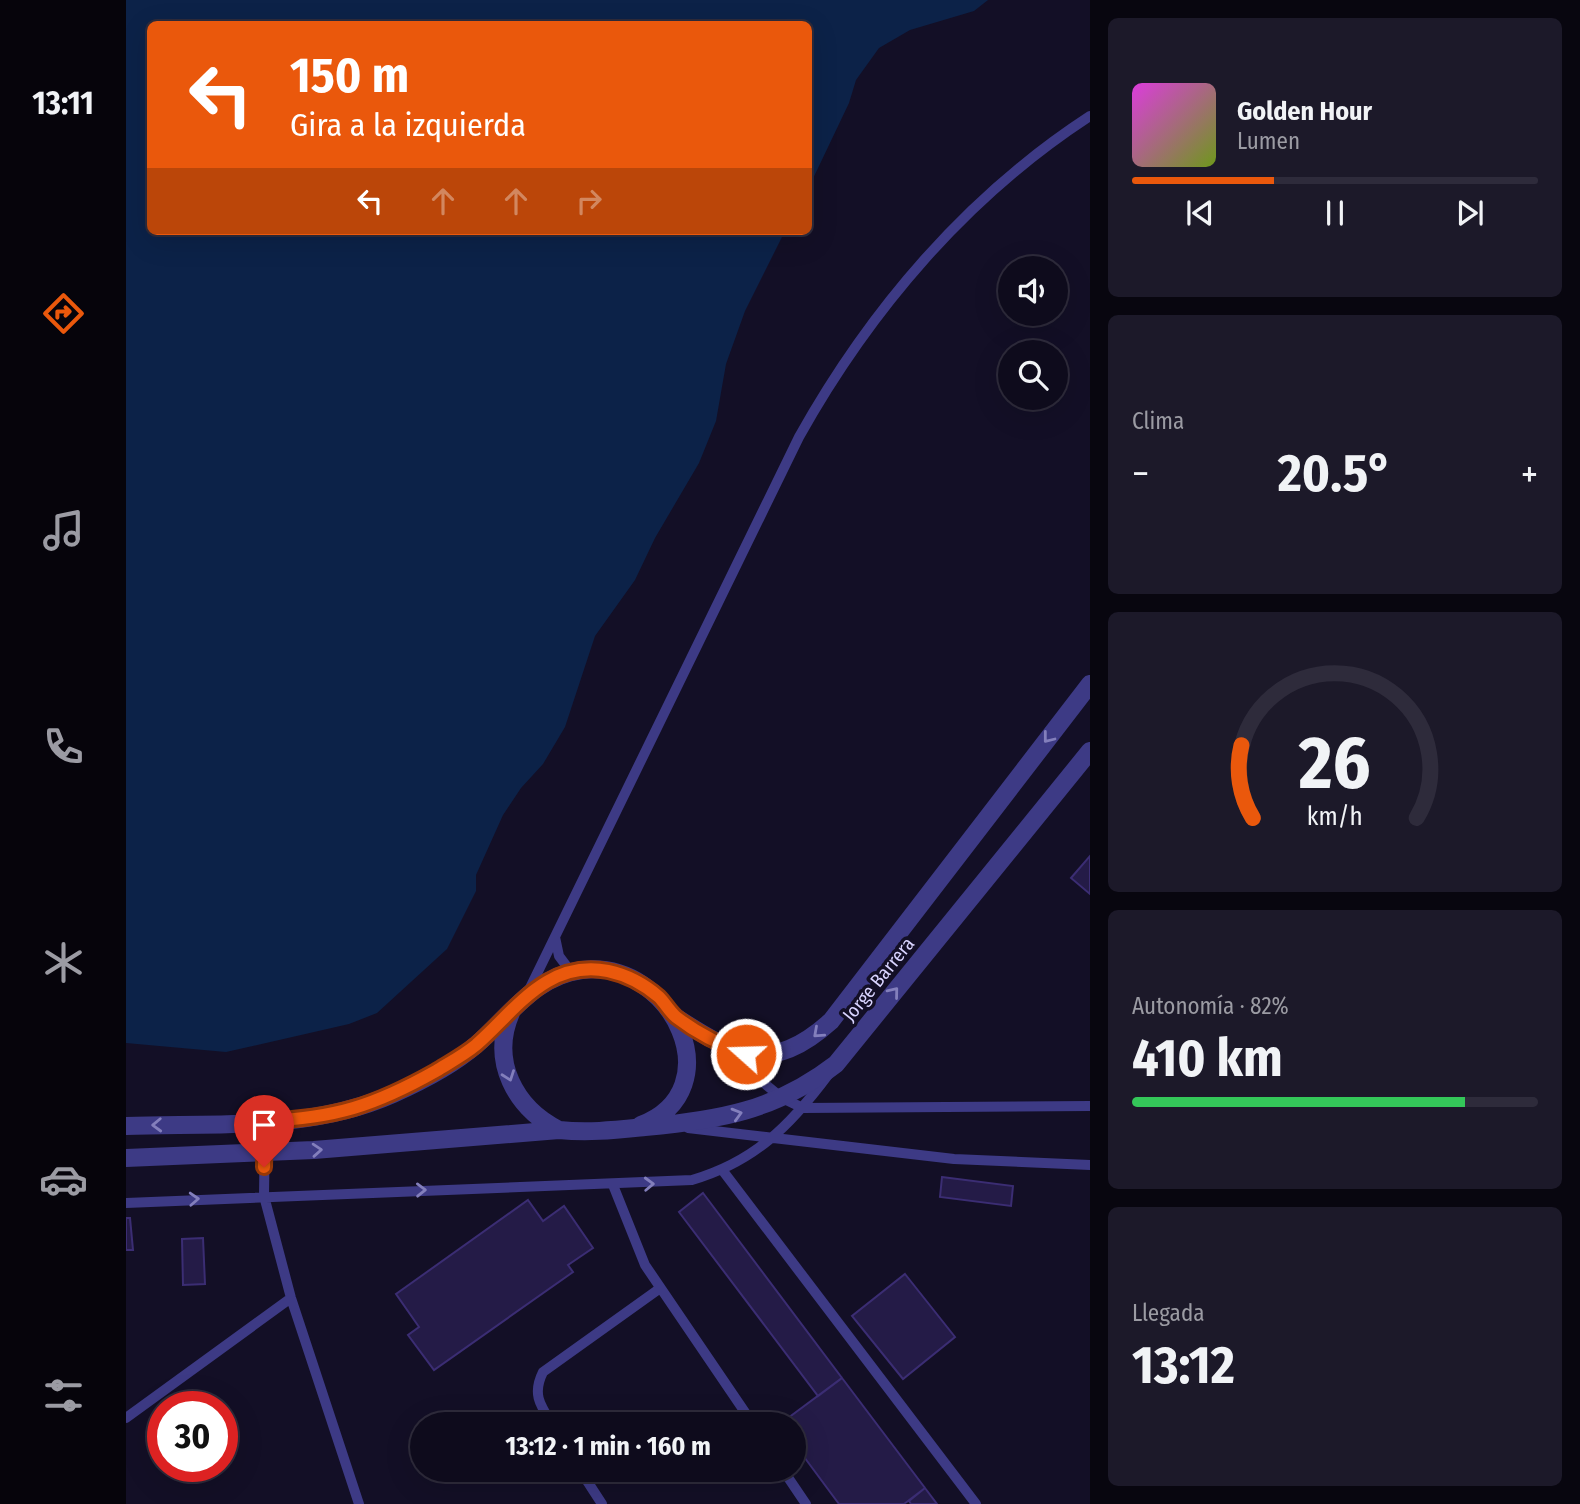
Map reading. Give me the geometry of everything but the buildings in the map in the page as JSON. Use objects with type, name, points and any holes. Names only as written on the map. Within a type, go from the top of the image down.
[{"type":"street","name":"Jorge Barrera","points":[[126,1126],[313,1119],[352,1110],[394,1093],[474,1047],[526,994],[544,982],[571,972],[605,970],[626,975],[645,985],[674,1015],[717,1044],[746,1054],[782,1053],[809,1041],[831,1021],[1090,684]]},
{"type":"street","name":"Jorge Barrera","points":[[126,1158],[265,1152],[559,1130],[594,1133],[735,1116],[782,1098],[812,1083],[836,1064],[1090,751]]},
{"type":"street","name":"Jorge Barrera","points":[[512,1010],[505,1026],[503,1044],[509,1080],[529,1110],[559,1130]]},
{"type":"street","name":"Jorge Barrera","points":[[631,1128],[662,1112],[682,1083],[687,1048],[674,1015]]},
{"type":"lane","points":[[526,994],[799,437],[847,355],[907,278],[942,240],[1013,175],[1090,116]]},
{"type":"lane","points":[[555,937],[559,956],[571,972]]},
{"type":"lane","points":[[717,1044],[782,1098],[803,1108],[1090,1106]]},
{"type":"lane","points":[[126,1203],[692,1180],[723,1171],[777,1136],[803,1108],[836,1064]]},
{"type":"lane","points":[[265,1121],[264,1196],[292,1298],[359,1504]]},
{"type":"lane","points":[[661,1125],[777,1136],[954,1159],[1090,1165]]},
{"type":"lane","points":[[723,1171],[976,1504]]},
{"type":"lane","points":[[612,1185],[632,1239],[659,1289],[744,1412]]},
{"type":"lane","points":[[544,1412],[537,1400],[538,1381],[543,1372],[659,1289]]},
{"type":"lane","points":[[126,1418],[292,1298]]},
{"type":"lane","points":[[587,1482],[601,1504]]},
{"type":"lane","points":[[791,1482],[806,1504]]},
{"type":"water","points":[[126,0],[988,0],[974,11],[910,30],[879,48],[856,80],[849,103],[812,181],[812,21],[147,21],[147,235],[783,235],[745,311],[726,364],[716,421],[699,463],[655,538],[635,580],[595,636],[565,727],[543,764],[521,788],[503,815],[476,875],[476,891],[447,949],[377,1013],[349,1024],[226,1052],[126,1043]]},
{"type":"route","points":[[264,1167],[265,1121],[313,1119],[352,1110],[394,1093],[474,1047],[526,994],[563,974],[605,970],[626,975],[645,985],[674,1015],[717,1044],[746,1054]]}]
